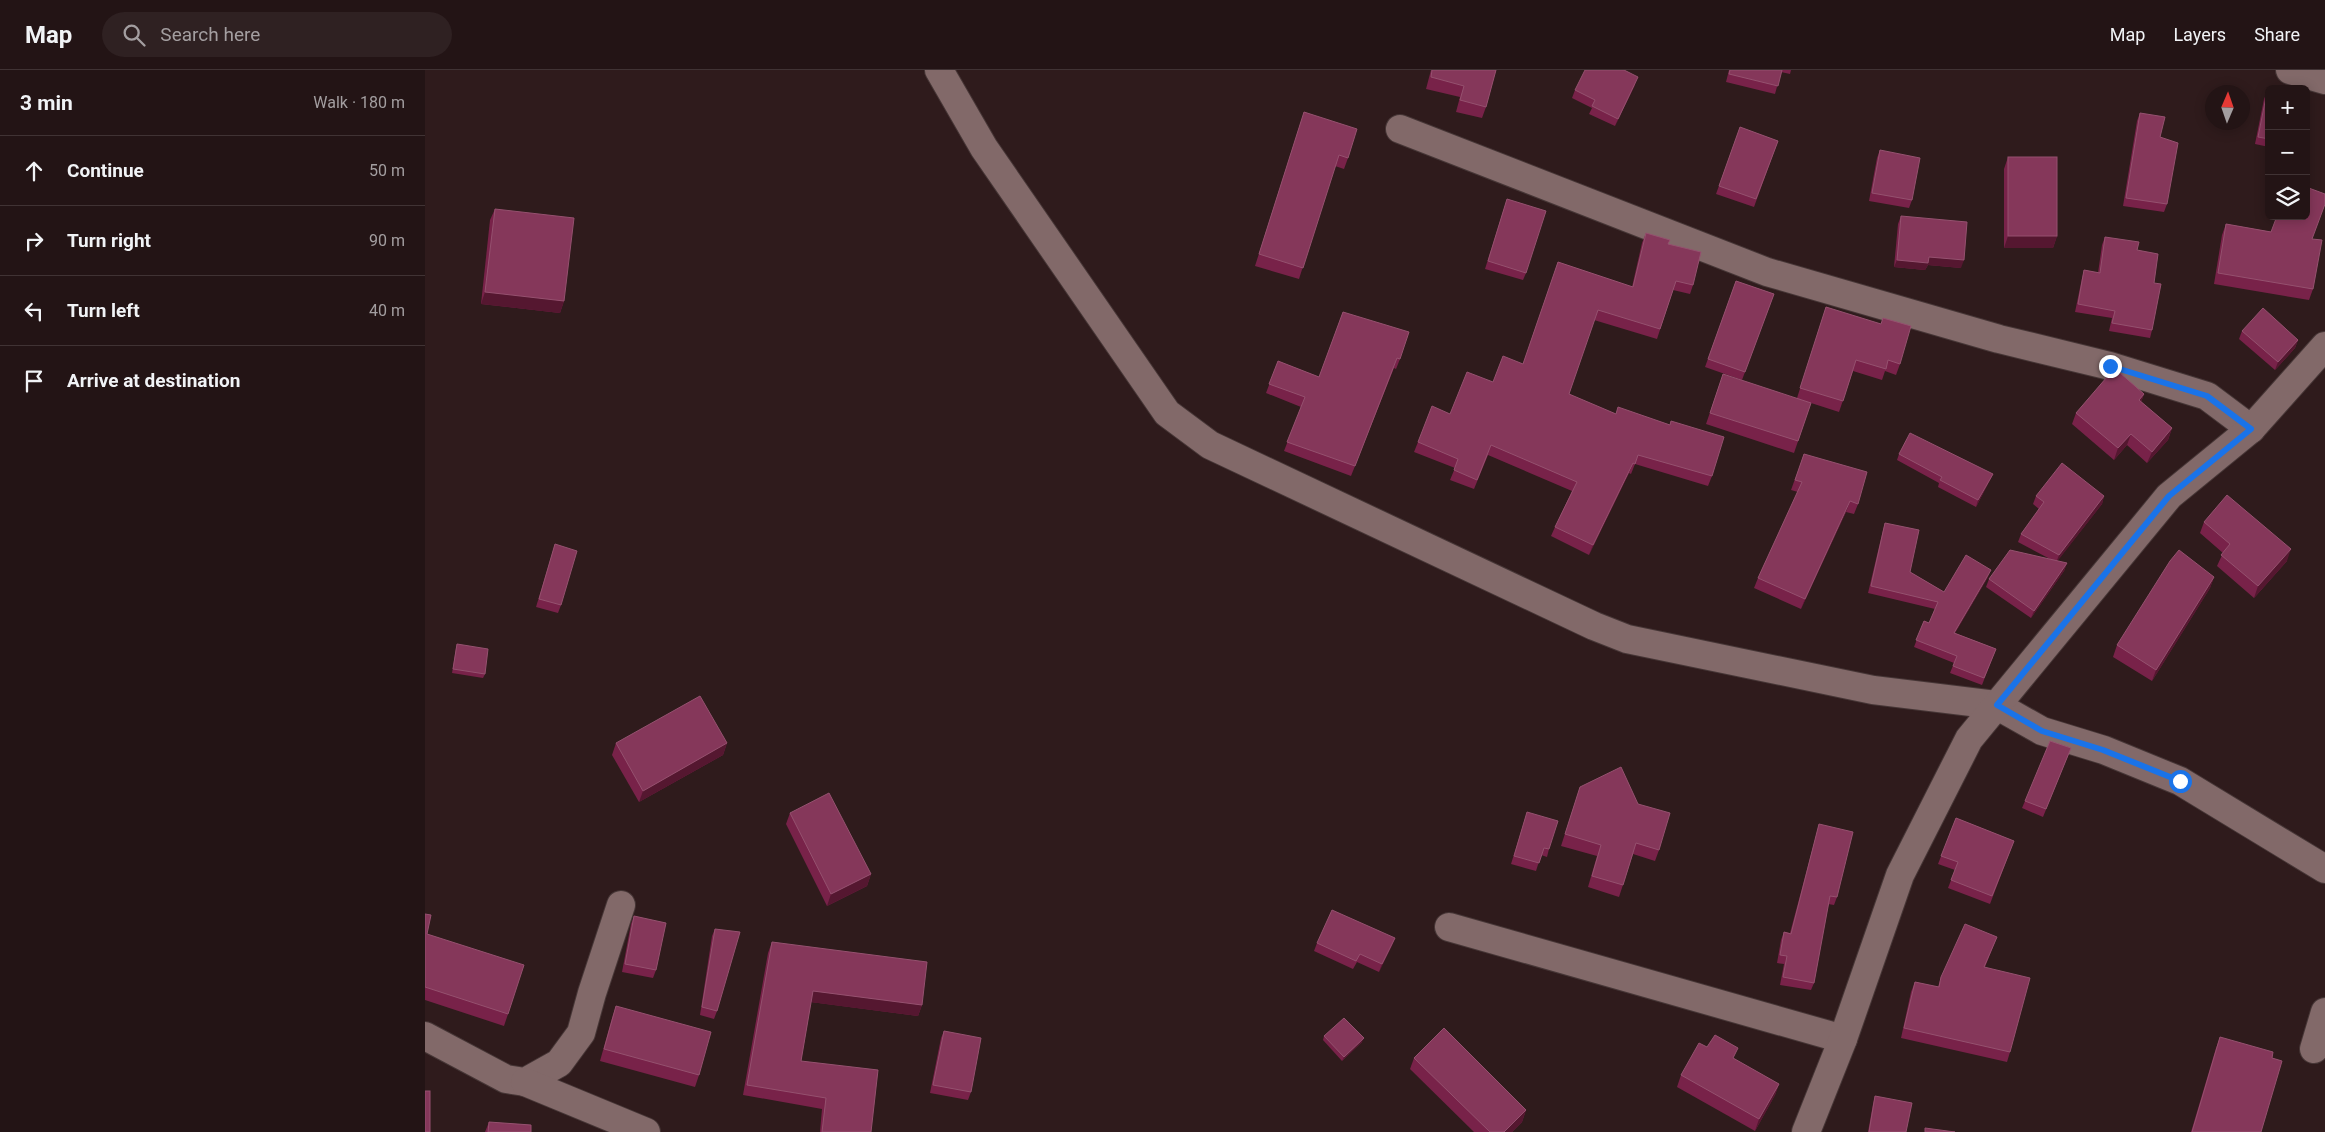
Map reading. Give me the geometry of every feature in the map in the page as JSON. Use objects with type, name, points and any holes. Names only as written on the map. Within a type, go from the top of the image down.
[{"type":"street","points":[[939,70],[984,148],[1167,412],[1210,445],[1585,622],[1627,639],[1873,690],[1997,705],[2042,731],[2103,750],[2180,781],[2325,869]]},
{"type":"street","points":[[2290,70],[2325,80]]},
{"type":"street","points":[[1400,129],[1767,272],[1999,339],[2110,366],[2207,396],[2251,429]]},
{"type":"street","points":[[1806,1132],[1843,1039],[1900,876],[1969,738],[2169,496],[2251,429],[2325,346]]},
{"type":"street","points":[[525,1082],[559,1063],[581,1034],[592,993],[621,905]]},
{"type":"street","points":[[1449,927],[1843,1039]]},
{"type":"street","points":[[2315,1049],[2325,1012]]},
{"type":"street","points":[[425,1036],[506,1079],[525,1082],[646,1132]]},
{"type":"building","points":[[1432,70],[1496,70],[1486,107],[1460,100],[1464,86],[1431,77]]},
{"type":"building","points":[[1585,70],[1624,70],[1638,77],[1618,119],[1592,106],[1595,100],[1575,90]]},
{"type":"building","points":[[1730,70],[1782,70],[1778,86],[1729,74]]},
{"type":"building","points":[[2265,102],[2265,138],[2258,137]]},
{"type":"building","points":[[1304,112],[1357,129],[1348,158],[1339,155],[1303,268],[1259,254]]},
{"type":"building","points":[[2140,113],[2165,117],[2160,137],[2178,143],[2167,204],[2126,198]]},
{"type":"building","points":[[1740,127],[1778,141],[1756,199],[1719,186]]},
{"type":"building","points":[[1880,150],[1920,158],[1912,200],[1872,193]]},
{"type":"building","points":[[2008,157],[2057,157],[2057,236],[2008,236]]},
{"type":"building","points":[[2310,188],[2325,194],[2325,204],[2312,239],[2322,240],[2313,289],[2218,273],[2226,224],[2271,232],[2276,220],[2310,220]]},
{"type":"building","points":[[1507,199],[1546,211],[1526,273],[1488,261]]},
{"type":"building","points":[[495,209],[574,218],[564,301],[485,292]]},
{"type":"building","points":[[1901,216],[1967,222],[1964,260],[1929,257],[1928,263],[1897,260]]},
{"type":"building","points":[[1646,233],[1670,240],[1668,244],[1701,252],[1693,285],[1676,281],[1660,329],[1598,310],[1569,394],[1616,414],[1618,407],[1670,425],[1671,421],[1724,437],[1712,476],[1638,455],[1593,545],[1555,527],[1577,482],[1491,445],[1477,480],[1454,470],[1458,459],[1418,442],[1432,406],[1450,414],[1467,372],[1493,382],[1503,356],[1523,364],[1558,262],[1633,287]]},
{"type":"building","points":[[2105,237],[2139,242],[2137,250],[2158,254],[2154,283],[2161,284],[2152,330],[2112,323],[2115,311],[2078,304],[2084,270],[2100,273]]},
{"type":"building","points":[[1736,281],[1774,294],[1745,372],[1708,359]]},
{"type":"building","points":[[1826,307],[1881,324],[1883,318],[1911,326],[1900,364],[1888,360],[1886,369],[1856,360],[1843,401],[1800,388]]},
{"type":"building","points":[[2263,308],[2298,340],[2278,362],[2242,331]]},
{"type":"building","points":[[1343,312],[1409,332],[1400,359],[1397,358],[1355,466],[1287,442],[1305,397],[1269,384],[1278,361],[1319,377]]},
{"type":"building","points":[[2113,370],[2119,372],[2144,394],[2139,400],[2172,428],[2152,452],[2131,434],[2118,448],[2076,413]]},
{"type":"building","points":[[1723,374],[1811,403],[1798,441],[1710,413]]},
{"type":"building","points":[[1910,433],[1993,474],[1978,500],[1940,480],[1942,477],[1899,454]]},
{"type":"building","points":[[1804,454],[1867,472],[1858,504],[1850,501],[1805,599],[1758,578],[1802,482],[1795,480]]},
{"type":"building","points":[[2062,463],[2104,496],[2059,555],[2021,534],[2044,502],[2036,496]]},
{"type":"building","points":[[2227,495],[2291,549],[2258,586],[2221,555],[2230,544],[2204,522]]},
{"type":"building","points":[[1885,523],[1919,530],[1910,572],[1944,592],[1966,555],[1991,570],[1954,633],[1996,649],[1984,678],[1953,666],[1957,656],[1916,640],[1924,621],[1929,623],[1938,602],[1871,586]]},
{"type":"building","points":[[555,544],[577,551],[561,605],[539,599]]},
{"type":"building","points":[[2010,550],[2067,563],[2034,611],[1989,579]]},
{"type":"building","points":[[2179,550],[2214,577],[2156,670],[2117,645],[2170,561]]},
{"type":"building","points":[[457,644],[488,649],[485,674],[453,669]]},
{"type":"building","points":[[700,696],[727,743],[643,791],[616,743]]},
{"type":"building","points":[[2050,741],[2071,748],[2046,809],[2025,801]]},
{"type":"building","points":[[1621,767],[1638,804],[1670,813],[1659,850],[1636,843],[1623,885],[1592,876],[1601,845],[1565,834],[1580,787]]},
{"type":"building","points":[[829,793],[871,874],[831,894],[790,813]]},
{"type":"building","points":[[1527,812],[1558,821],[1549,849],[1544,848],[1539,863],[1514,856]]},
{"type":"building","points":[[1956,818],[2014,841],[1992,896],[1951,880],[1958,862],[1941,856]]},
{"type":"building","points":[[1819,824],[1853,832],[1837,897],[1830,896],[1814,983],[1783,977],[1787,956],[1780,955],[1784,932],[1791,934]]},
{"type":"building","points":[[1332,910],[1395,938],[1382,964],[1360,954],[1356,961],[1317,943]]},
{"type":"building","points":[[425,914],[431,915],[427,934],[524,965],[508,1014],[425,987]]},
{"type":"building","points":[[634,916],[666,923],[656,970],[625,964]]},
{"type":"building","points":[[1965,924],[1997,937],[1984,967],[2030,978],[2010,1052],[1904,1028],[1915,982],[1939,987],[1941,977]]},
{"type":"building","points":[[715,929],[740,932],[717,1011],[702,1007]]},
{"type":"building","points":[[772,942],[927,962],[922,1005],[813,991],[801,1061],[878,1070],[871,1132],[822,1132],[826,1098],[747,1085]]},
{"type":"building","points":[[616,1006],[711,1032],[699,1075],[604,1049]]},
{"type":"building","points":[[1344,1018],[1364,1038],[1344,1057],[1324,1036]]},
{"type":"building","points":[[1444,1028],[1526,1110],[1504,1132],[1490,1132],[1414,1058]]},
{"type":"building","points":[[944,1031],[981,1038],[971,1092],[933,1085]]},
{"type":"building","points":[[1715,1035],[1738,1048],[1733,1058],[1779,1084],[1759,1119],[1681,1075],[1699,1043],[1707,1047]]},
{"type":"building","points":[[2220,1037],[2273,1052],[2272,1058],[2282,1061],[2261,1132],[2192,1132]]},
{"type":"building","points":[[425,1091],[430,1091],[430,1132],[425,1132]]},
{"type":"building","points":[[1875,1096],[1912,1103],[1906,1132],[1869,1132]]},
{"type":"building","points":[[489,1122],[531,1125],[531,1132],[488,1132]]},
{"type":"building","points":[[1925,1128],[1955,1132],[1925,1132]]},
{"type":"route","points":[[2110,366],[2207,396],[2251,429],[2169,496],[1997,705],[2042,731],[2103,750],[2180,781]]}]
